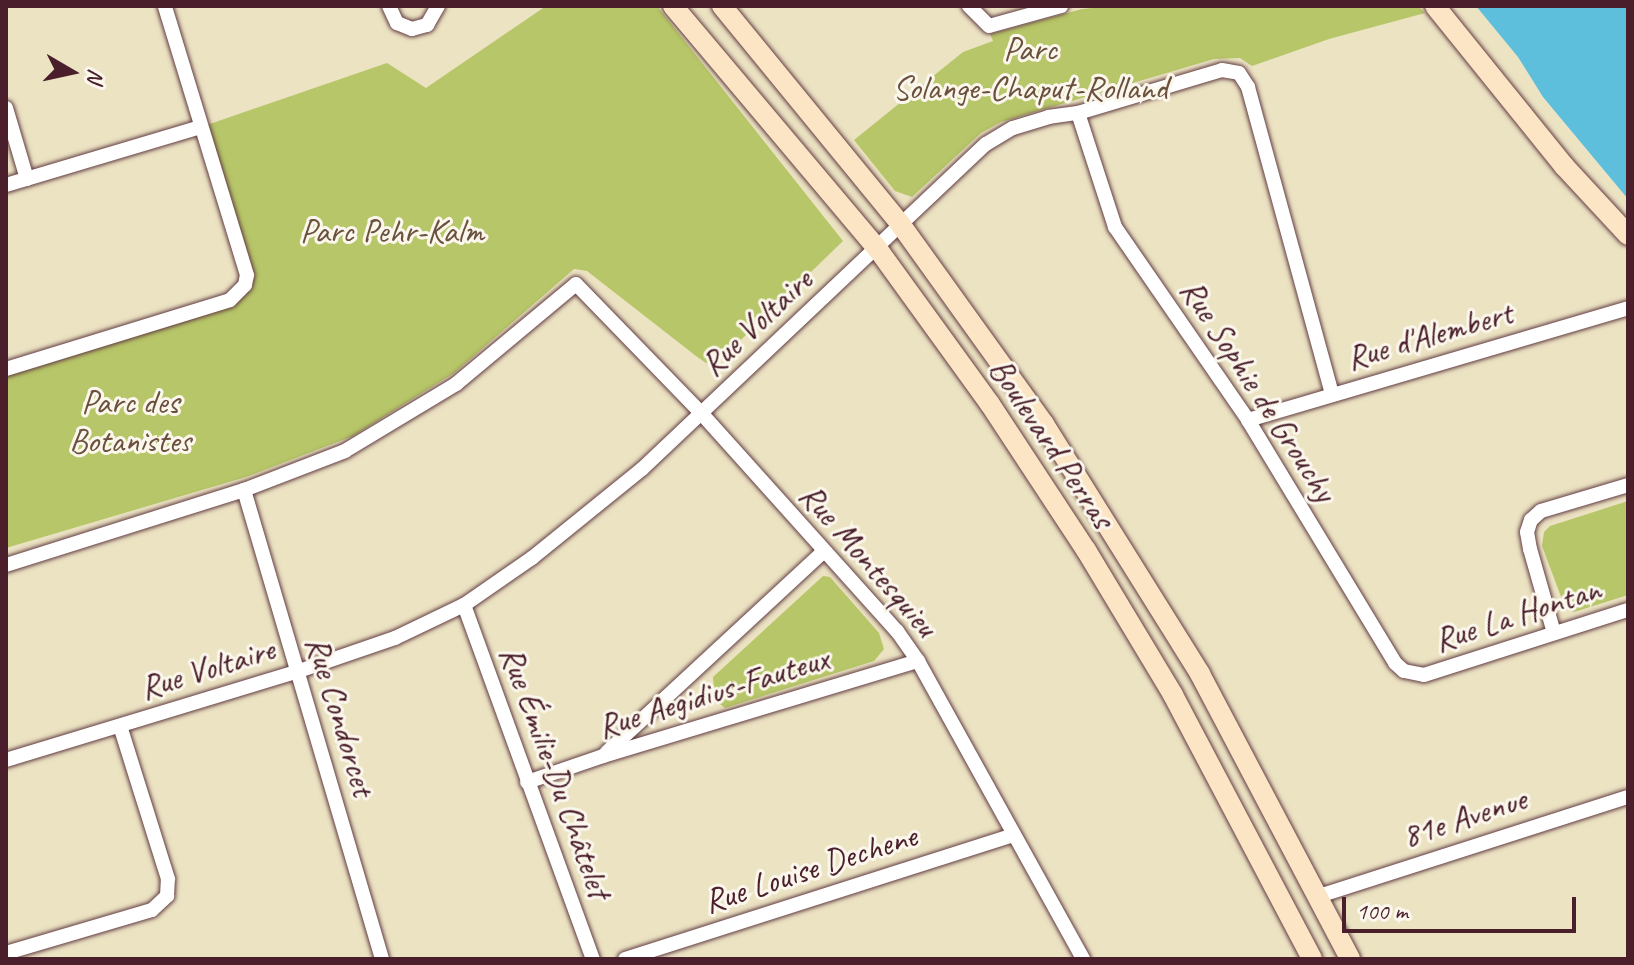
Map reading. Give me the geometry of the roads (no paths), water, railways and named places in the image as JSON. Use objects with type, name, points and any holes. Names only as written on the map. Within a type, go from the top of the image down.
[{"type":"main road","name":"Boulevard Perras","points":[[673,6],[877,248],[990,404],[1086,550],[1212,764],[1312,959]]},
{"type":"main road","name":"Boulevard Perras","points":[[722,6],[901,225],[1044,424],[1159,603],[1241,748],[1350,959]]},
{"type":"main road","points":[[1435,6],[1564,166],[1628,235]]},
{"type":"street","points":[[6,369],[230,300],[242,292],[247,275],[165,6]]},
{"type":"street","points":[[389,6],[397,23],[412,29],[427,25],[438,6]]},
{"type":"street","points":[[969,6],[989,26],[1061,6]]},
{"type":"street","name":"Rue Voltaire","points":[[6,760],[296,672],[395,638],[464,605],[587,515],[702,414],[999,135],[1048,117],[1078,113],[1222,70],[1239,73],[1245,79],[1332,395]]},
{"type":"street","points":[[6,108],[27,179]]},
{"type":"street","name":"Rue Sophie de Grouchy","points":[[1078,113],[1115,227],[1248,420],[1395,663],[1414,675],[1424,675]]},
{"type":"street","points":[[6,185],[201,127]]},
{"type":"street","name":"Rue Montesquieu","points":[[244,490],[345,451],[456,384],[576,284],[702,414],[897,631],[918,661],[1083,959]]},
{"type":"street","name":"Rue d'Alembert","points":[[1248,420],[1628,308]]},
{"type":"street","points":[[1554,633],[1530,549],[1527,532],[1531,520],[1541,511],[1628,485]]},
{"type":"street","points":[[6,565],[244,490]]},
{"type":"street","name":"Rue Condorcet","points":[[244,490],[382,959]]},
{"type":"street","points":[[603,756],[824,551]]},
{"type":"street","name":"Rue Émilie-Du Châtelet","points":[[464,605],[593,959]]},
{"type":"street","name":"Rue La Hontan","points":[[1424,675],[1628,610]]},
{"type":"street","name":"Rue Aegidius-Fauteux","points":[[527,782],[918,661]]},
{"type":"street","points":[[6,953],[152,910],[167,896],[168,879],[120,726]]},
{"type":"street","name":"81e Avenue","points":[[1319,896],[1628,797]]},
{"type":"street","name":"Rue Louise Dechene","points":[[625,959],[1013,835]]},
{"type":"water","points":[[1476,6],[1628,6],[1628,199],[1543,97],[1518,57]]},
{"type":"park label","name":"Parc Solange-Chaput-Rolland","points":[[1030,68]]},
{"type":"park label","name":"Parc Pehr-Kalm","points":[[392,231]]},
{"type":"park label","name":"Parc des Botanistes","points":[[130,420]]}]
